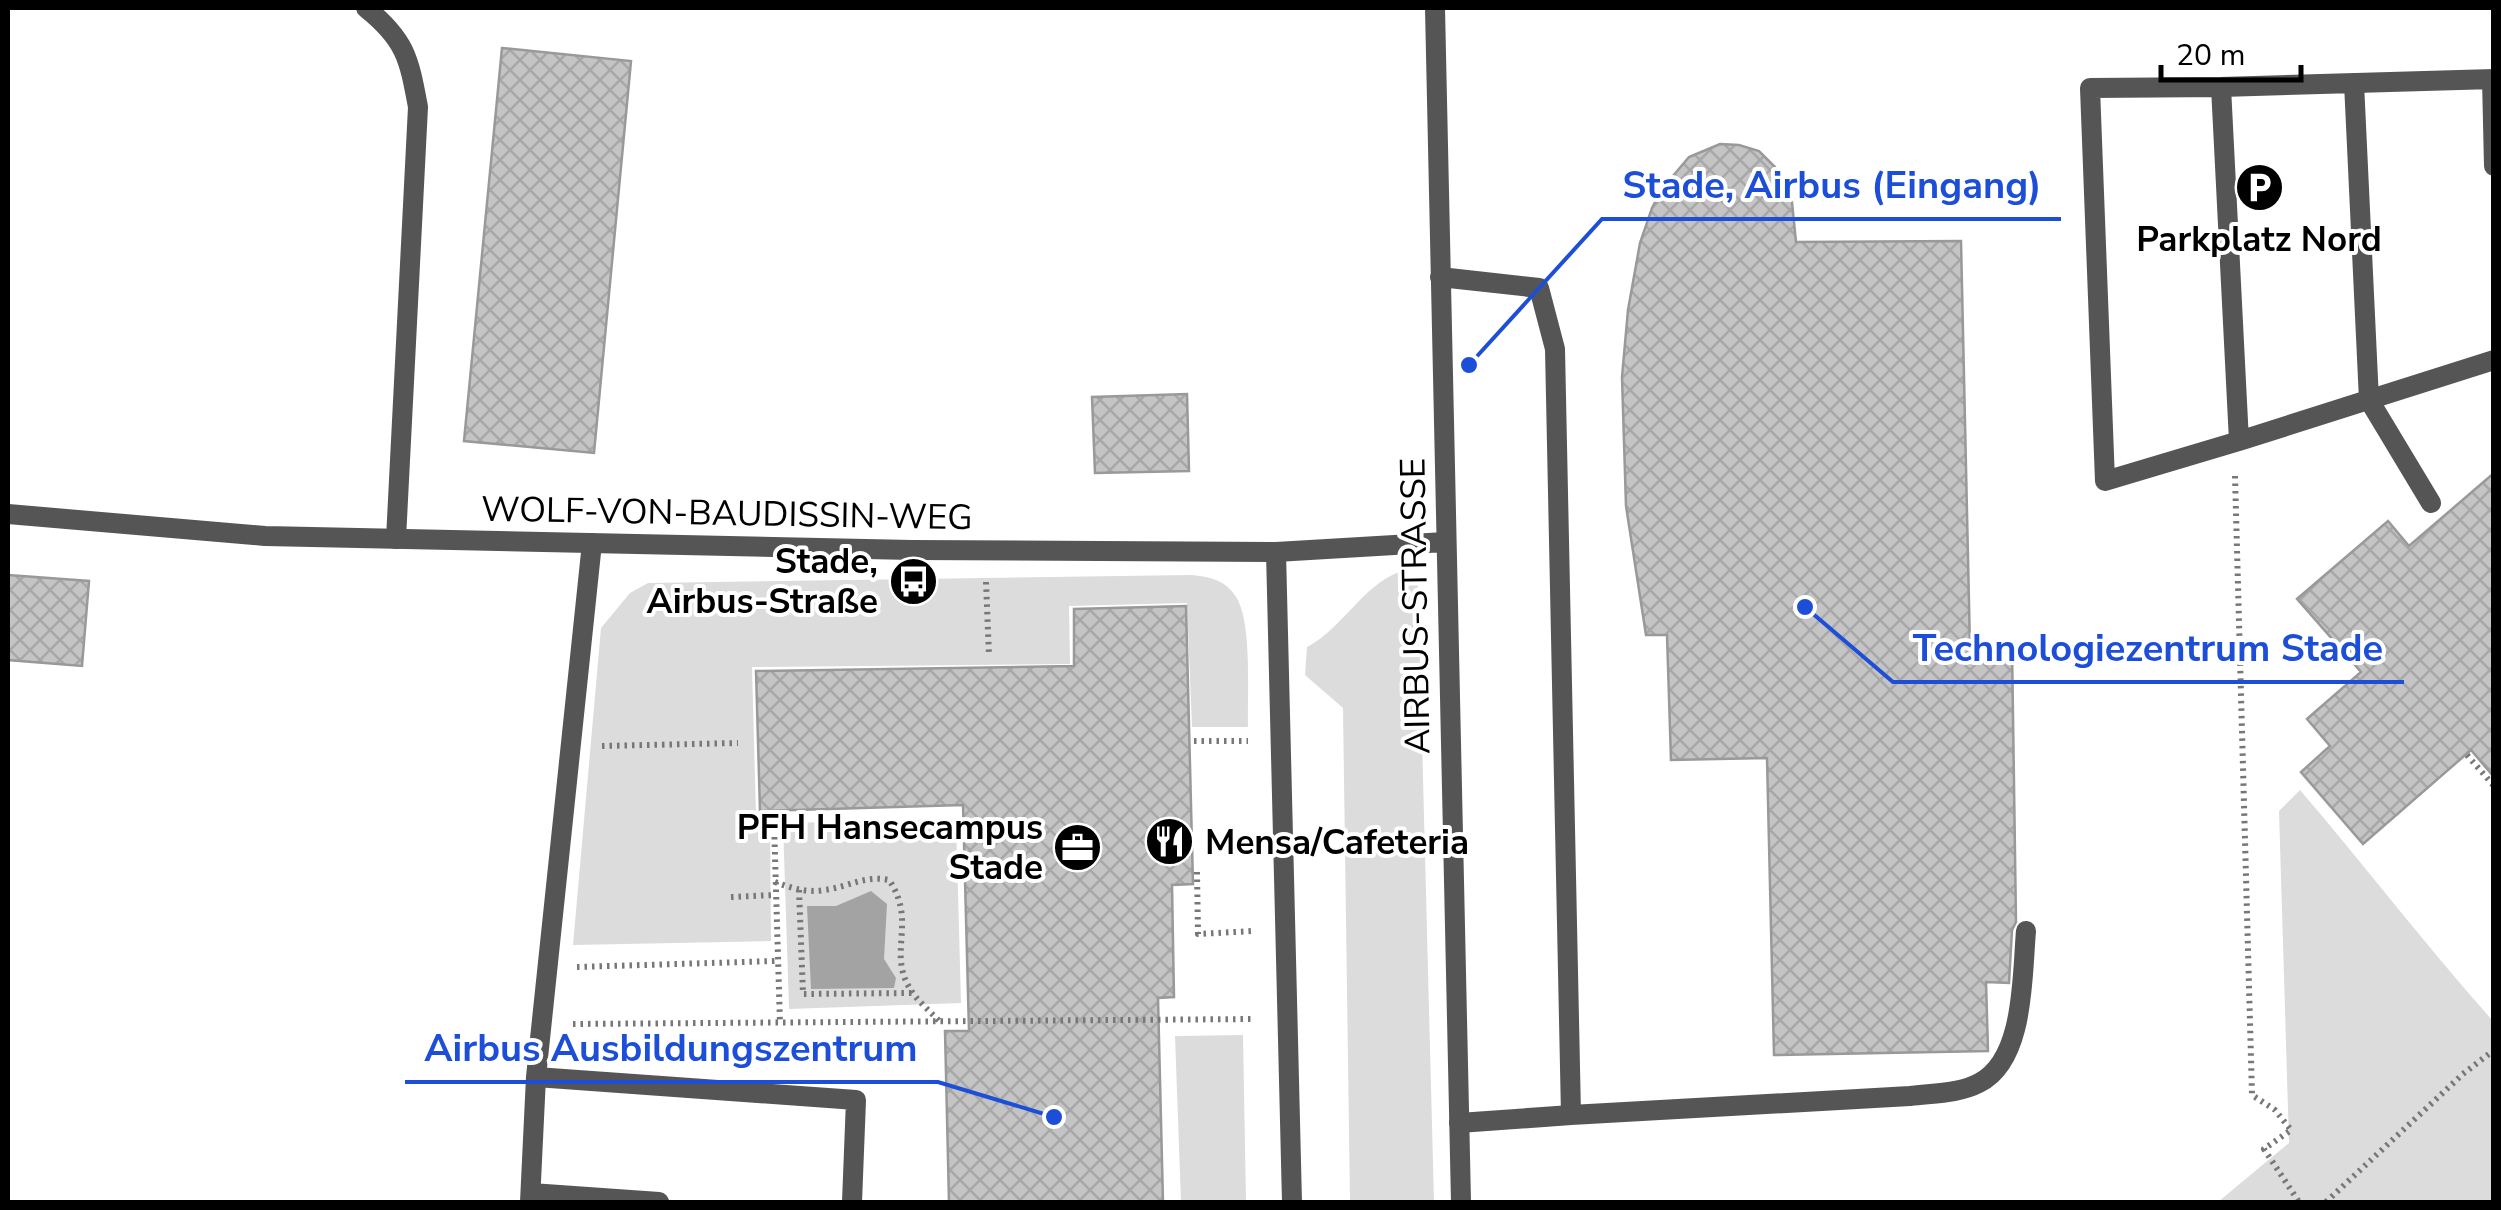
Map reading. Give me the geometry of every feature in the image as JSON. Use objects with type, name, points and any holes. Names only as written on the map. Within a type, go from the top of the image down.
[{"type":"street","points":[[366,8],[387,25],[409,57],[418,108],[396,539]]},
{"type":"street","name":"AIRBUS-STRASSE","points":[[1435,8],[1461,1202]]},
{"type":"street","points":[[2494,166],[2493,79],[2090,88],[2105,481],[2494,360]]},
{"type":"street","points":[[2354,83],[2370,400],[2431,503]]},
{"type":"street","points":[[2221,87],[2238,441]]},
{"type":"street","points":[[1440,278],[1539,288],[1555,349],[1571,1115]]},
{"type":"street","name":"WOLF-VON-BAUDISSIN-WEG","points":[[8,514],[265,536],[892,550],[1276,552],[1446,542]]},
{"type":"street","points":[[592,543],[536,1078],[530,1198],[660,1202]]},
{"type":"street","points":[[1276,552],[1292,1202]]},
{"type":"street","points":[[1459,1124],[1960,1090],[1980,1083],[1998,1067],[2014,1036],[2026,931]]},
{"type":"street","points":[[536,1078],[856,1100],[852,1202]]},
{"type":"path","points":[[2235,472],[2252,1094],[2275,1110],[2290,1130],[2264,1149],[2298,1202]]},
{"type":"path","points":[[986,570],[989,656]]},
{"type":"path","points":[[1194,741],[1254,741]]},
{"type":"path","points":[[583,746],[738,743]]},
{"type":"path","points":[[2467,754],[2494,786]]},
{"type":"path","points":[[774,822],[780,1024]]},
{"type":"path","points":[[1197,872],[1198,934],[1259,931],[1259,941]]},
{"type":"path","points":[[775,882],[800,890],[826,890],[870,876],[890,880],[900,896],[905,922],[900,940],[910,988],[942,1023]]},
{"type":"path","points":[[800,890],[803,994],[915,993]]},
{"type":"path","points":[[731,897],[775,895]]},
{"type":"path","points":[[562,968],[776,961]]},
{"type":"path","points":[[558,1024],[1262,1019]]},
{"type":"path","points":[[2326,1202],[2463,1074],[2494,1050]]},
{"type":"shaded area","points":[[1399,572],[1418,585],[1434,1202],[1350,1202],[1343,708],[1305,675],[1307,647],[1374,587]]},
{"type":"shaded area","points":[[1192,575],[1220,582],[1240,605],[1247,638],[1248,727],[1192,727],[1187,603],[1069,606],[1070,664],[752,667],[756,815],[770,815],[771,941],[573,945],[601,628],[630,593],[648,583]]},
{"type":"shaded area","points":[[2300,790],[2493,1021],[2493,1202],[2218,1202],[2289,1143],[2279,811]]},
{"type":"shaded area","points":[[956,819],[961,1003],[789,1009],[783,823]]},
{"type":"shaded area","points":[[871,891],[887,904],[884,959],[896,978],[894,988],[811,989],[807,906],[836,906]]},
{"type":"shaded area","points":[[1243,1035],[1246,1202],[1181,1202],[1175,1036]]},
{"type":"building","points":[[502,48],[631,61],[594,453],[464,441]]},
{"type":"building","points":[[1720,144],[1759,151],[1775,167],[1792,202],[1796,242],[1961,241],[1970,648],[2012,646],[2016,922],[2012,930],[2009,983],[1986,982],[1988,1051],[1774,1055],[1767,758],[1671,760],[1667,635],[1646,635],[1626,506],[1622,377],[1628,310],[1640,243],[1652,208],[1662,189],[1689,157]]},
{"type":"building","points":[[1187,394],[1189,471],[1095,473],[1092,397]]},
{"type":"building","points":[[2494,473],[2494,777],[2471,750],[2363,844],[2301,772],[2330,746],[2307,719],[2361,672],[2297,599],[2388,521],[2409,546]]},
{"type":"building","points":[[8,575],[89,581],[82,666],[8,660]]},
{"type":"building","name":"PFH Hansecampus Stade","points":[[1186,606],[1193,884],[1172,885],[1174,997],[1158,998],[1163,1202],[949,1202],[945,1031],[969,1031],[963,805],[760,811],[756,671],[1074,666],[1074,609]]},
{"type":"place","name":"Parkplatz Nord","points":[[2259,187]]},
{"type":"place","name":"Stade, Airbus (Eingang)","points":[[1469,365]]},
{"type":"place","name":"Stade, Airbus-Straße","points":[[913,581]]},
{"type":"place","name":"Technologiezentrum Stade","points":[[1805,607]]},
{"type":"place","name":"Mensa/Cafeteria","points":[[1170,842]]},
{"type":"place","name":"PFH Hansecampus Stade","points":[[1078,847]]},
{"type":"place","name":"Airbus Ausbildungszentrum","points":[[1054,1117]]}]
